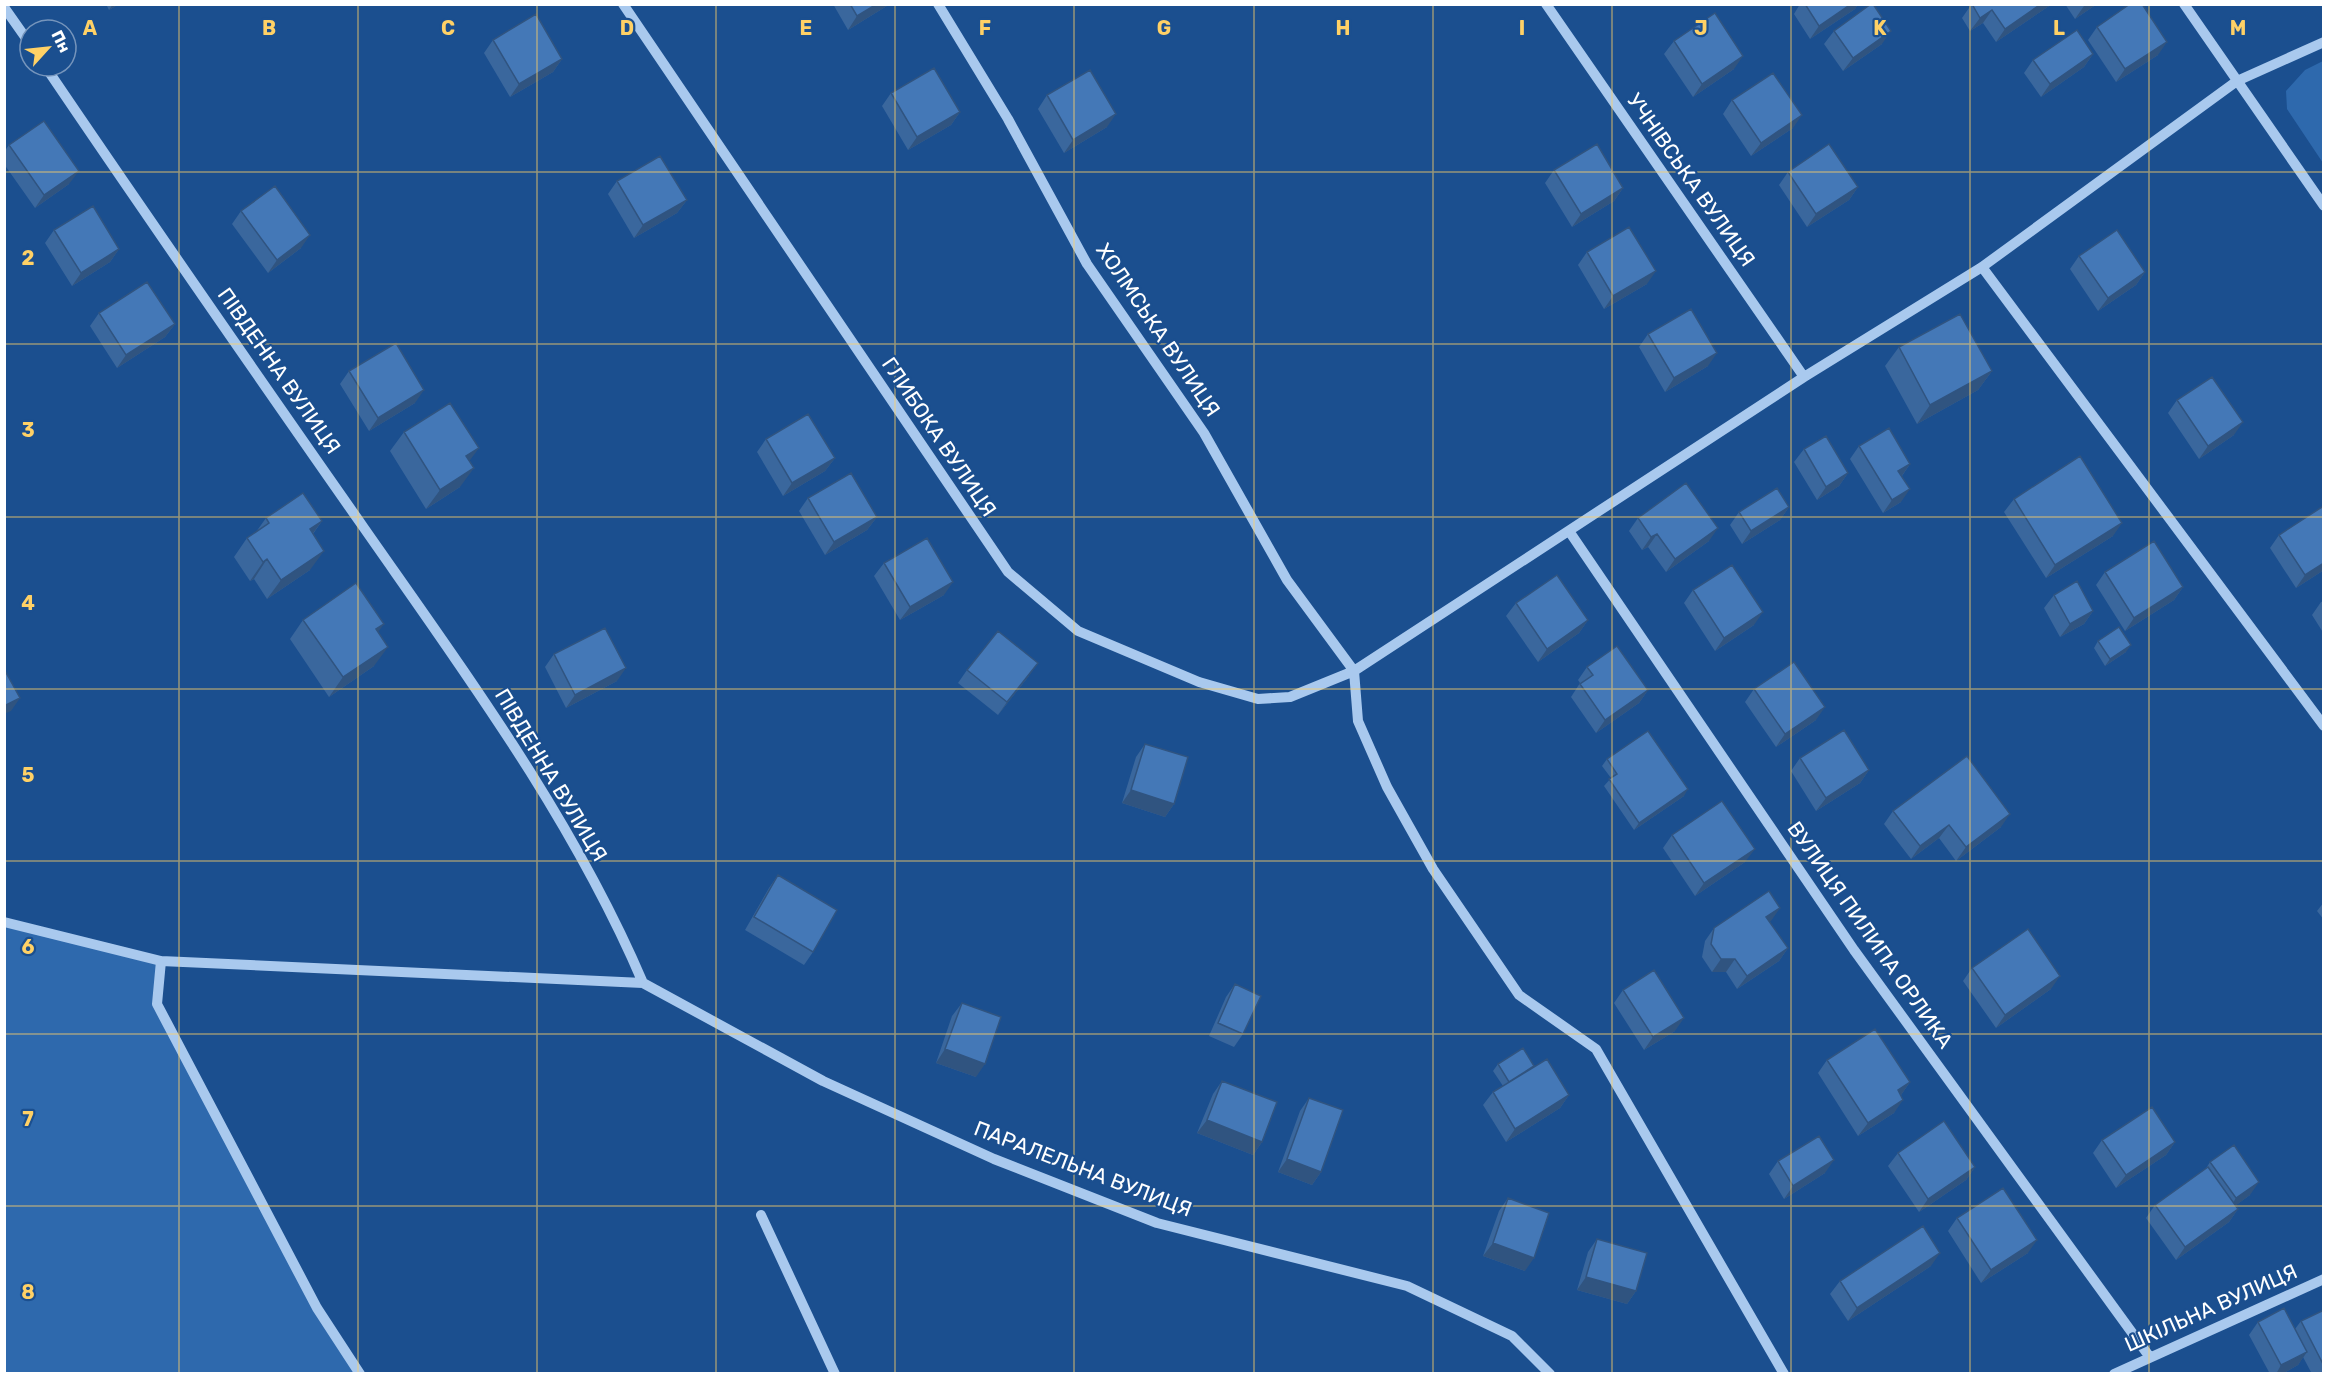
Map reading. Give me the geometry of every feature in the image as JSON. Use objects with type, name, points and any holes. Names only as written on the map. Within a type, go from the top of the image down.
[{"type":"street","name":"ГЛИБОКА ВУЛИЦЯ","points":[[623,4],[1008,572],[1078,631],[1199,682],[1258,699],[1290,697],[1354,671],[1804,377],[1982,267],[2237,81],[2324,42]]},
{"type":"street","name":"ХОЛМСЬКА ВУЛИЦЯ","points":[[938,4],[1008,120],[1087,264],[1204,433],[1287,580],[1354,671]]},
{"type":"street","name":"УЧНІВСЬКА ВУЛИЦЯ","points":[[1546,4],[1804,377]]},
{"type":"street","points":[[2184,4],[2324,206]]},
{"type":"street","points":[[4,7],[18,27]]},
{"type":"street","name":"ПІВДЕННА ВУЛИЦЯ","points":[[53,78],[536,779],[622,934],[643,983]]},
{"type":"street","points":[[1982,267],[2324,726]]},
{"type":"street","name":"ВУЛИЦЯ ПИЛИПА ОРЛИКА","points":[[1569,531],[1854,950],[2149,1356]]},
{"type":"street","points":[[1354,671],[1358,721],[1387,787],[1433,869],[1519,995],[1596,1049],[1784,1374]]},
{"type":"street","points":[[4,921],[160,961],[643,983]]},
{"type":"street","points":[[160,961],[158,1004],[317,1308],[360,1374]]},
{"type":"street","name":"ПАРАЛЕЛЬНА ВУЛИЦЯ","points":[[643,983],[823,1081],[994,1159],[1157,1222],[1407,1286],[1512,1336],[1551,1374]]},
{"type":"street","points":[[761,1215],[835,1374]]},
{"type":"street","name":"ШКІЛЬНА ВУЛИЦЯ","points":[[2114,1374],[2149,1356],[2324,1279]]},
{"type":"shaded area","points":[[2323,61],[2323,163],[2287,109],[2286,91],[2305,70]]},
{"type":"shaded area","points":[[4,922],[161,961],[158,1004],[317,1308],[360,1373],[5,1373]]},
{"type":"building","points":[[850,4],[877,4],[857,16]]},
{"type":"building","points":[[1805,4],[1851,4],[1819,26]]},
{"type":"building","points":[[1871,4],[1891,31],[1853,58],[1834,31]]},
{"type":"building","points":[[1972,4],[2041,4],[2005,29],[1992,10],[1980,18]]},
{"type":"building","points":[[2130,4],[2142,4],[2167,42],[2125,69],[2097,27]]},
{"type":"building","points":[[1715,13],[1743,56],[1702,84],[1674,41]]},
{"type":"building","points":[[536,14],[562,59],[519,84],[493,40]]},
{"type":"building","points":[[2077,30],[2093,54],[2050,84],[2033,60]]},
{"type":"building","points":[[934,68],[960,112],[917,137],[891,93]]},
{"type":"building","points":[[1090,70],[1116,114],[1073,140],[1047,95]]},
{"type":"building","points":[[1773,73],[1802,115],[1761,143],[1732,100]]},
{"type":"building","points":[[44,121],[79,171],[44,195],[9,145]]},
{"type":"building","points":[[1597,144],[1623,188],[1581,214],[1554,170]]},
{"type":"building","points":[[1829,144],[1858,187],[1816,214],[1788,172]]},
{"type":"building","points":[[660,156],[687,200],[643,225],[617,181]]},
{"type":"building","points":[[275,186],[310,235],[277,260],[241,211]]},
{"type":"building","points":[[93,206],[119,249],[81,273],[54,230]]},
{"type":"building","points":[[1629,227],[1656,271],[1613,296],[1587,252]]},
{"type":"building","points":[[2117,230],[2145,272],[2108,298],[2079,256]]},
{"type":"building","points":[[147,282],[175,324],[126,355],[99,313]]},
{"type":"building","points":[[1691,309],[1717,353],[1674,378],[1648,334]]},
{"type":"building","points":[[1960,314],[1992,371],[1930,405],[1899,347]]},
{"type":"building","points":[[396,343],[424,390],[378,418],[349,371]]},
{"type":"building","points":[[2212,377],[2243,422],[2208,446],[2177,400]]},
{"type":"building","points":[[450,403],[479,448],[466,456],[474,468],[440,490],[404,432]]},
{"type":"building","points":[[808,414],[835,458],[792,483],[766,439]]},
{"type":"building","points":[[1889,428],[1910,464],[1898,471],[1910,489],[1892,500],[1859,446]]},
{"type":"building","points":[[1826,436],[1848,473],[1826,487],[1804,449]]},
{"type":"building","points":[[2080,456],[2122,523],[2055,565],[2014,499]]},
{"type":"building","points":[[851,473],[877,517],[834,542],[808,498]]},
{"type":"building","points":[[1686,483],[1718,528],[1675,559],[1657,534],[1651,537],[1638,518]]},
{"type":"building","points":[[1777,488],[1789,507],[1751,531],[1739,512]]},
{"type":"building","points":[[303,493],[322,521],[310,529],[324,551],[281,580],[267,559],[263,562],[247,538],[269,523],[266,518]]},
{"type":"building","points":[[2322,507],[2324,509],[2324,563],[2305,575],[2279,535]]},
{"type":"building","points":[[927,538],[953,582],[910,607],[884,563]]},
{"type":"building","points":[[2154,541],[2183,587],[2134,618],[2105,572]]},
{"type":"building","points":[[1732,565],[1763,612],[1724,638],[1693,590]]},
{"type":"building","points":[[1557,575],[1588,620],[1547,649],[1516,603]]},
{"type":"building","points":[[2077,581],[2093,611],[2070,624],[2054,595]]},
{"type":"building","points":[[356,583],[384,624],[376,629],[388,647],[343,677],[303,620]]},
{"type":"building","points":[[2119,627],[2131,645],[2110,659],[2098,641]]},
{"type":"building","points":[[605,628],[626,668],[575,695],[554,654]]},
{"type":"building","points":[[998,631],[1038,663],[1007,702],[967,670]]},
{"type":"building","points":[[1617,646],[1648,690],[1605,720],[1580,684],[1593,675],[1587,667]]},
{"type":"building","points":[[1794,662],[1825,707],[1785,734],[1754,689]]},
{"type":"building","points":[[4,669],[20,698],[4,706]]},
{"type":"building","points":[[1844,730],[1869,770],[1826,798],[1800,758]]},
{"type":"building","points":[[1648,731],[1688,789],[1639,823],[1609,779],[1617,774],[1607,759]]},
{"type":"building","points":[[1145,744],[1188,757],[1174,804],[1131,790]]},
{"type":"building","points":[[1967,756],[2010,814],[1966,847],[1949,825],[1920,846],[1893,811]]},
{"type":"building","points":[[1722,801],[1755,849],[1704,883],[1672,835]]},
{"type":"building","points":[[778,875],[837,910],[813,952],[754,917]]},
{"type":"building","points":[[1769,891],[1780,908],[1766,917],[1788,948],[1747,976],[1735,959],[1721,959],[1711,944],[1714,928]]},
{"type":"building","points":[[2028,929],[2060,976],[2005,1015],[1972,968]]},
{"type":"building","points":[[1654,970],[1684,1018],[1653,1037],[1623,990]]},
{"type":"building","points":[[1235,984],[1261,996],[1243,1034],[1218,1023]]},
{"type":"building","points":[[962,1003],[1001,1017],[985,1064],[945,1049]]},
{"type":"building","points":[[1875,1029],[1910,1082],[1898,1090],[1903,1100],[1868,1123],[1827,1060]]},
{"type":"building","points":[[1523,1048],[1534,1066],[1509,1082],[1498,1064]]},
{"type":"building","points":[[1547,1059],[1569,1095],[1515,1129],[1493,1092]]},
{"type":"building","points":[[1222,1081],[1277,1102],[1262,1142],[1207,1120]]},
{"type":"building","points":[[1309,1098],[1343,1110],[1321,1172],[1287,1159]]},
{"type":"building","points":[[2152,1107],[2175,1142],[2126,1175],[2102,1140]]},
{"type":"building","points":[[1944,1121],[1975,1167],[1928,1199],[1898,1153]]},
{"type":"building","points":[[1819,1136],[1834,1160],[1793,1186],[1778,1161]]},
{"type":"building","points":[[2234,1145],[2259,1182],[2236,1198],[2210,1162]]},
{"type":"building","points":[[2208,1167],[2238,1209],[2185,1247],[2155,1205]]},
{"type":"building","points":[[2003,1188],[2037,1240],[1991,1270],[1957,1218]]},
{"type":"building","points":[[1508,1198],[1549,1213],[1534,1258],[1493,1243]]},
{"type":"building","points":[[1923,1226],[1940,1253],[1857,1308],[1840,1281]]},
{"type":"building","points":[[1597,1239],[1647,1253],[1636,1291],[1586,1277]]},
{"type":"building","points":[[2284,1308],[2307,1352],[2281,1365],[2258,1322]]},
{"type":"building","points":[[2324,1310],[2324,1366],[2301,1321]]}]
